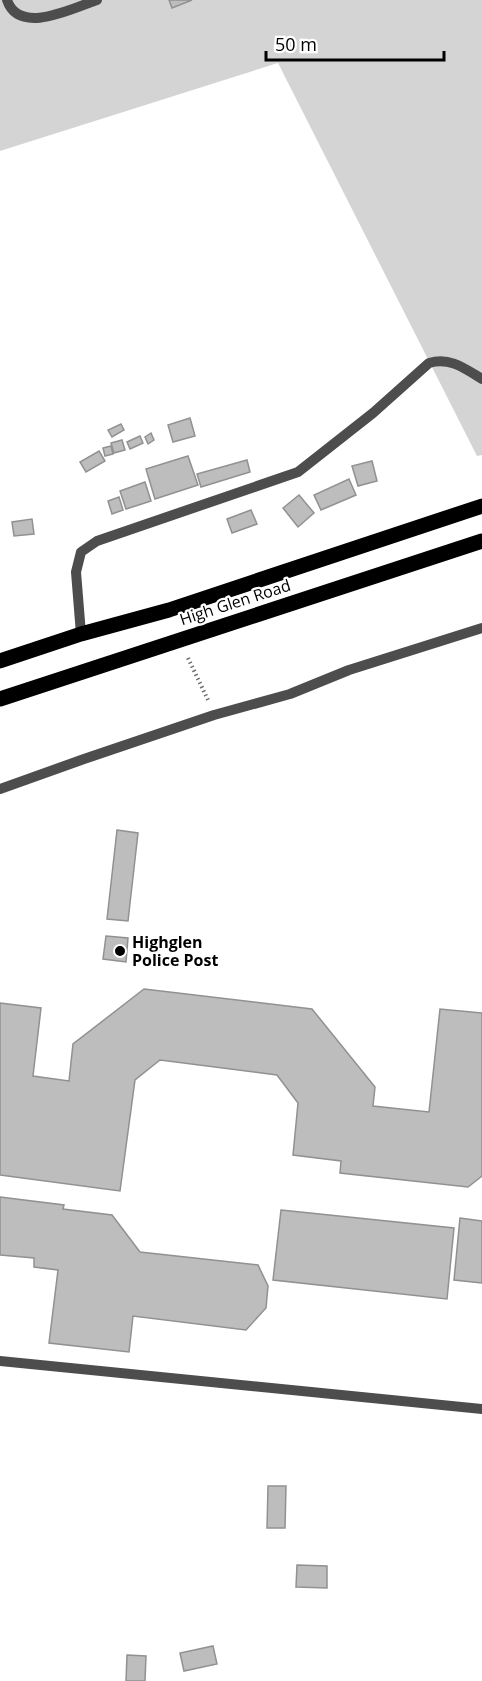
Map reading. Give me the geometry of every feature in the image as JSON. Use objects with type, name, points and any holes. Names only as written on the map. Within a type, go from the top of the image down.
[{"type":"main road","name":"High Glen Road","points":[[0,661],[81,634],[169,610],[482,506]]},
{"type":"main road","name":"High Glen Road","points":[[0,699],[482,541]]},
{"type":"street","points":[[7,0],[16,14],[27,18],[38,18],[97,0]]},
{"type":"street","points":[[81,634],[76,572],[81,552],[97,541],[298,472],[373,413],[429,363],[440,360],[455,362],[482,379]]},
{"type":"street","points":[[0,789],[214,715],[290,694],[349,670],[482,628]]},
{"type":"street","points":[[0,1361],[482,1409]]},
{"type":"path","points":[[180,639],[214,715]]},
{"type":"shaded area","points":[[0,0],[482,0],[482,455],[477,456],[278,63],[0,151]]},
{"type":"building","points":[[169,0],[192,0],[172,8]]},
{"type":"building","points":[[190,418],[195,436],[173,442],[168,425]]},
{"type":"building","points":[[121,424],[124,430],[112,437],[108,430]]},
{"type":"building","points":[[151,433],[154,440],[148,444],[145,437]]},
{"type":"building","points":[[140,436],[143,443],[130,449],[127,442]]},
{"type":"building","points":[[122,440],[125,450],[114,453],[111,443]]},
{"type":"building","points":[[111,446],[113,454],[105,456],[103,448]]},
{"type":"building","points":[[99,451],[105,461],[86,472],[80,462]]},
{"type":"building","points":[[188,456],[198,485],[155,499],[146,469]]},
{"type":"building","points":[[247,460],[250,472],[201,487],[197,474]]},
{"type":"building","points":[[372,461],[377,481],[358,486],[352,466]]},
{"type":"building","points":[[349,479],[356,495],[321,510],[314,495]]},
{"type":"building","points":[[145,482],[151,501],[126,509],[120,491]]},
{"type":"building","points":[[299,495],[314,513],[298,527],[283,508]]},
{"type":"building","points":[[119,497],[123,510],[112,514],[108,501]]},
{"type":"building","points":[[251,510],[257,524],[232,533],[227,519]]},
{"type":"building","points":[[32,519],[34,534],[14,536],[12,522]]},
{"type":"building","points":[[117,830],[138,833],[128,921],[107,919]]},
{"type":"building","points":[[106,936],[128,938],[126,962],[103,959]]},
{"type":"building","points":[[144,989],[312,1009],[375,1087],[373,1106],[429,1112],[440,1009],[482,1013],[482,1176],[468,1187],[340,1173],[341,1161],[293,1155],[298,1103],[277,1075],[160,1060],[135,1080],[120,1191],[0,1175],[0,1003],[41,1008],[33,1076],[69,1081],[73,1044]]},
{"type":"building","points":[[0,1197],[64,1205],[63,1209],[112,1215],[140,1252],[258,1265],[268,1286],[266,1308],[246,1330],[133,1316],[129,1352],[49,1343],[58,1270],[34,1267],[34,1258],[0,1255]]},
{"type":"building","points":[[281,1210],[454,1228],[447,1299],[273,1280]]},
{"type":"building","points":[[460,1218],[482,1221],[482,1283],[454,1280]]},
{"type":"building","points":[[268,1486],[286,1486],[285,1528],[267,1528]]},
{"type":"building","points":[[297,1565],[327,1566],[327,1588],[296,1587]]},
{"type":"building","points":[[213,1646],[217,1664],[184,1671],[180,1653]]},
{"type":"building","points":[[127,1655],[146,1656],[145,1681],[126,1681]]},
{"type":"place","name":"Highglen Police Post","points":[[120,951]]}]
